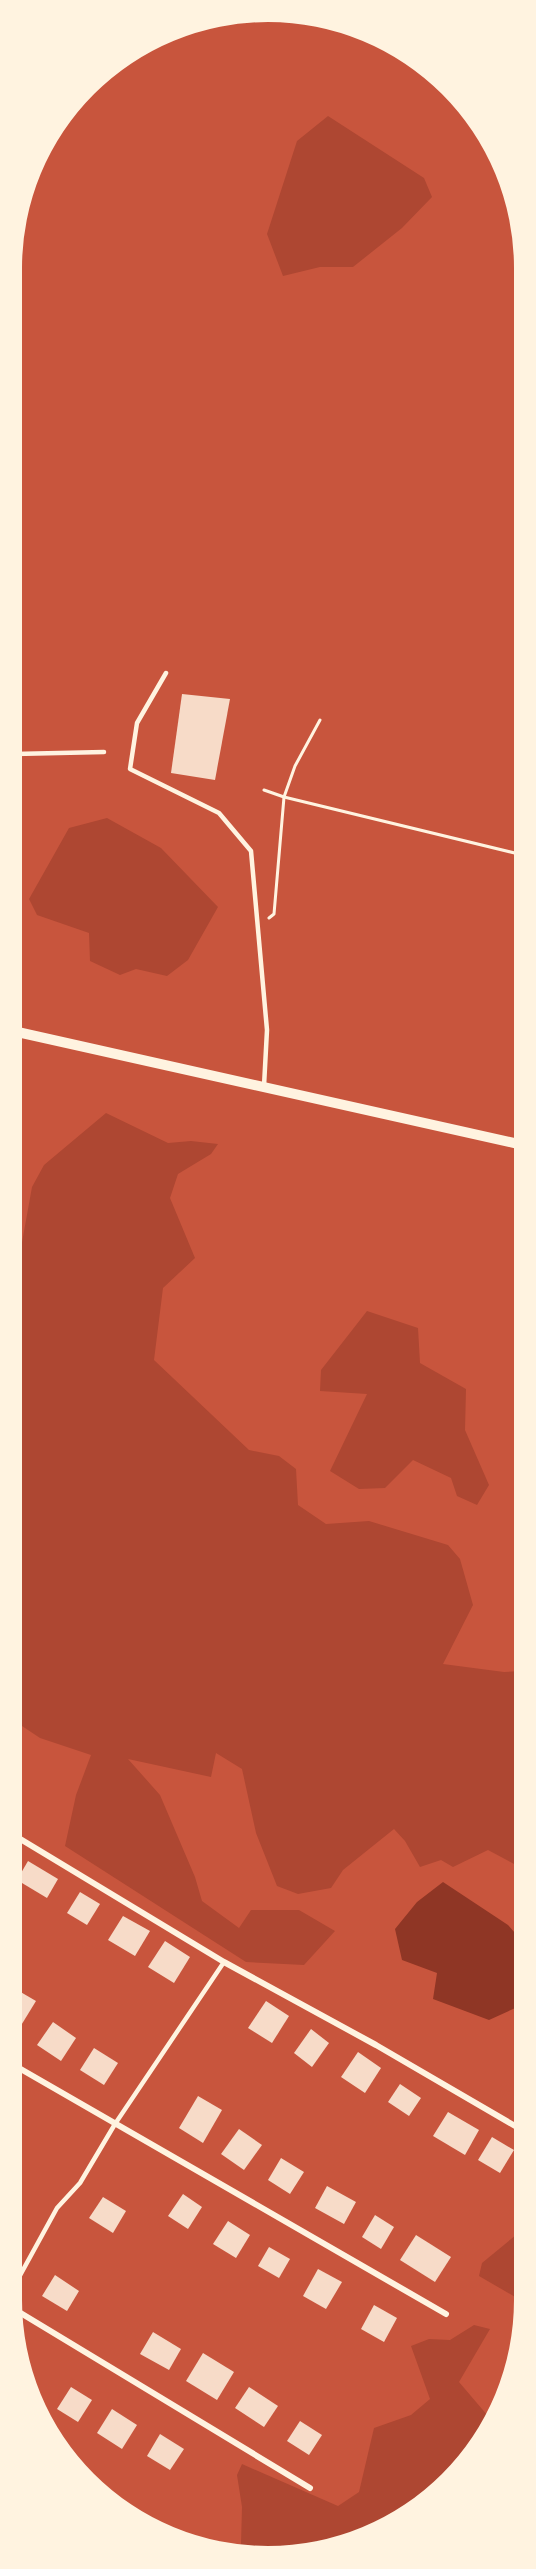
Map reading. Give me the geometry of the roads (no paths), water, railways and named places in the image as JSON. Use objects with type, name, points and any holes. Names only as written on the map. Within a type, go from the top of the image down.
[{"type":"street","points":[[22,1033],[514,1143]]},
{"type":"street","points":[[22,1840],[224,1962],[376,2045],[514,2125]]},
{"type":"street","points":[[22,2070],[446,2314]]},
{"type":"street","points":[[23,2314],[310,2488]]},
{"type":"lane","points":[[166,673],[137,723],[130,769],[219,813],[251,851],[267,1030],[264,1089]]},
{"type":"lane","points":[[22,754],[104,752]]},
{"type":"lane","points":[[22,2272],[57,2208],[80,2183],[116,2124],[224,1962]]}]
